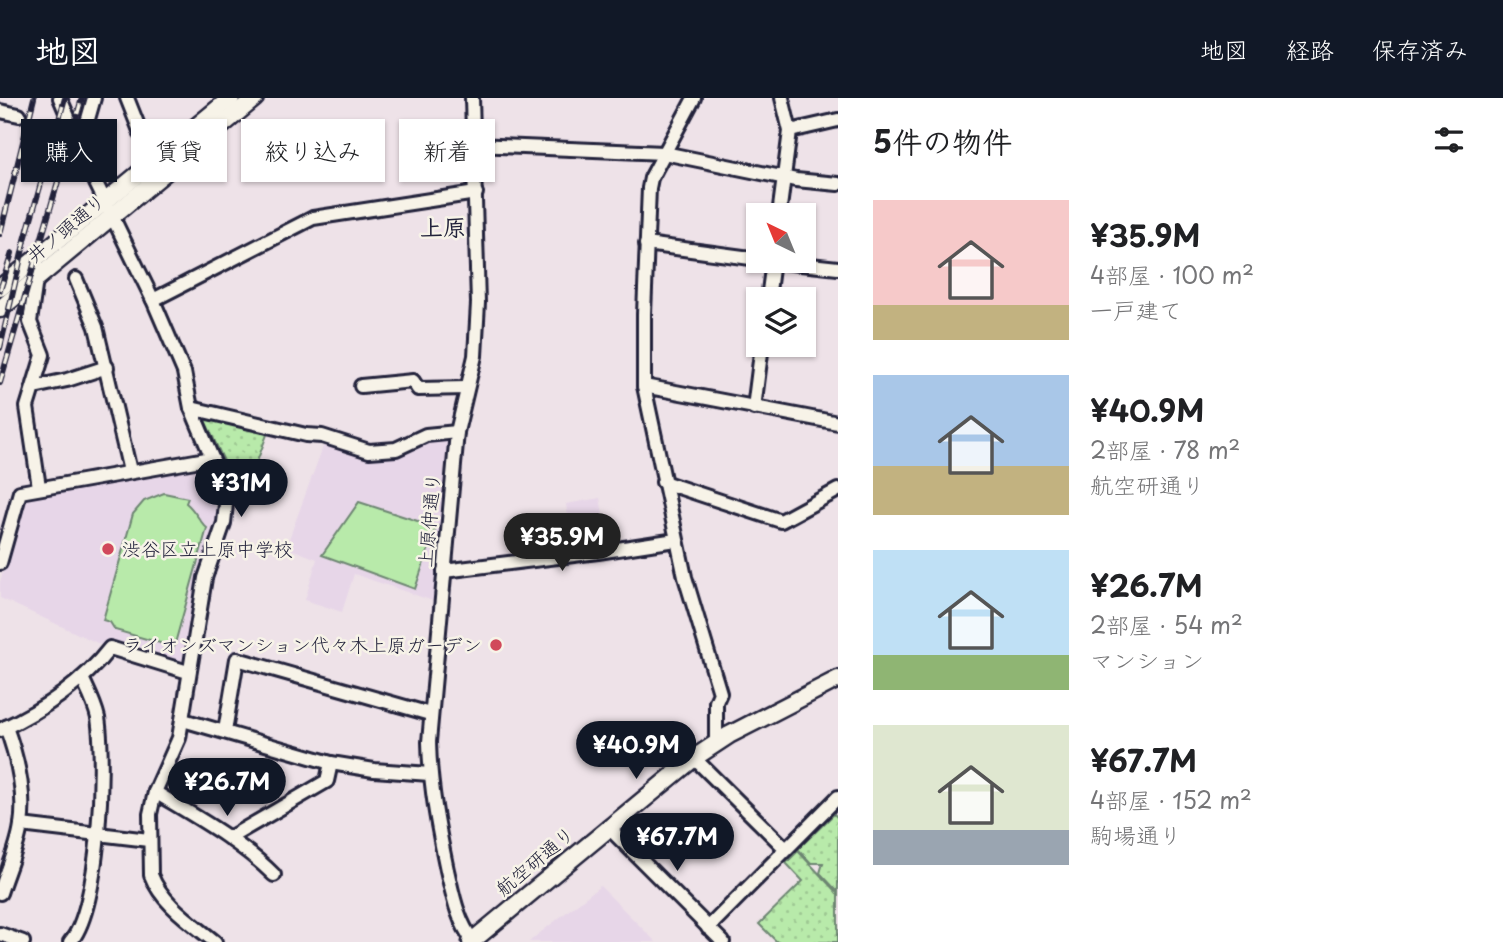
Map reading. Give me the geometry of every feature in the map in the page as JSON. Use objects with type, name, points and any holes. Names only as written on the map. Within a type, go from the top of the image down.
[{"type":"main road","name":"井ノ頭通り","points":[[205,119],[231,98]]},
{"type":"main road","name":"井ノ頭通り","points":[[0,309],[255,98]]},
{"type":"main road","name":"井ノ頭通り","points":[[0,288],[131,179]]},
{"type":"main road","name":"航空研通り","points":[[472,941],[694,758],[716,743],[838,679]]},
{"type":"street","points":[[60,98],[69,119]]},
{"type":"street","points":[[87,119],[93,98]]},
{"type":"street","points":[[127,98],[135,119]]},
{"type":"street","name":"上原仲通り","points":[[472,98],[473,119]]},
{"type":"street","points":[[693,98],[649,188],[644,386],[685,578],[720,693],[716,702],[716,743]]},
{"type":"street","points":[[781,203],[790,131],[782,98]]},
{"type":"street","points":[[0,111],[19,115]]},
{"type":"street","points":[[790,131],[838,120]]},
{"type":"street","points":[[495,146],[664,153],[838,184]]},
{"type":"street","points":[[97,182],[184,372],[191,408],[218,472],[226,504],[224,523],[205,578],[179,738],[155,792],[150,814],[149,840],[154,884],[174,908],[215,942]]},
{"type":"street","name":"上原仲通り","points":[[472,941],[462,925],[455,905],[438,830],[430,774],[430,714],[439,643],[457,432],[475,356],[478,303],[476,182]]},
{"type":"street","points":[[153,300],[313,218],[476,192]]},
{"type":"street","points":[[646,244],[746,257]]},
{"type":"street","points":[[816,266],[838,268]]},
{"type":"street","points":[[76,279],[96,327],[130,471]]},
{"type":"street","points":[[36,280],[30,322],[43,355],[27,407],[39,488]]},
{"type":"street","points":[[754,408],[760,357]]},
{"type":"street","points":[[34,387],[107,367]]},
{"type":"street","points":[[361,386],[413,381],[418,389],[467,388]]},
{"type":"street","points":[[644,386],[838,423]]},
{"type":"street","points":[[191,408],[306,435],[322,436],[369,451],[396,449],[426,435],[457,432]]},
{"type":"street","points":[[0,563],[20,492],[212,458]]},
{"type":"street","points":[[663,482],[781,521],[838,491]]},
{"type":"street","points":[[444,571],[676,540]]},
{"type":"street","points":[[0,893],[21,825],[18,762],[3,729],[37,711],[82,678],[110,648],[188,672]]},
{"type":"street","points":[[225,731],[237,659],[430,714]]},
{"type":"street","points":[[70,942],[79,929],[85,911],[98,833],[102,788],[97,714],[82,678]]},
{"type":"street","points":[[183,720],[331,763],[374,770],[430,774]]},
{"type":"street","points":[[694,758],[786,849]]},
{"type":"street","points":[[229,838],[327,781],[331,763]]},
{"type":"street","points":[[155,792],[229,838],[274,875]]},
{"type":"street","points":[[708,928],[838,797]]},
{"type":"street","points":[[21,825],[149,840]]},
{"type":"street","points":[[608,827],[723,942]]},
{"type":"street","points":[[0,934],[23,942]]},
{"type":"shaded area","points":[[449,438],[433,601],[354,574],[342,612],[305,600],[317,559],[286,547],[324,444],[373,455],[421,441]]},
{"type":"shaded area","name":"渋谷区立上原中学校","points":[[204,467],[213,487],[217,521],[197,578],[193,613],[181,665],[106,642],[104,646],[0,598],[0,582],[24,500],[29,495]]},
{"type":"shaded area","points":[[600,498],[609,547],[527,556],[523,528],[534,526],[534,521],[568,517],[566,504]]},
{"type":"shaded area","points":[[600,886],[656,942],[529,942],[536,936]]},
{"type":"green space","points":[[202,414],[269,429],[241,505],[231,500],[224,461]]},
{"type":"green space","points":[[164,493],[188,498],[186,503],[207,528],[174,647],[115,630],[110,622],[103,620],[133,514],[144,501]]},
{"type":"green space","points":[[359,502],[436,527],[415,589],[322,555]]},
{"type":"green space","points":[[834,814],[838,818],[838,892],[820,873],[823,863],[811,863],[798,849]]},
{"type":"green space","points":[[798,851],[838,894],[838,942],[777,942],[759,924],[803,881],[786,863]]},
{"type":"railway","points":[[0,234],[34,98]]},
{"type":"railway","points":[[0,348],[25,240],[65,98]]},
{"type":"railway","points":[[0,383],[82,98]]},
{"type":"railway","points":[[0,290],[12,253]]},
{"type":"place","name":"渋谷区立上原中学校","points":[[108,549]]},
{"type":"place","name":"ライオンズマンション代々木上原ガーデン","points":[[496,645]]},
{"type":"district","name":"上原","points":[[443,228]]}]
